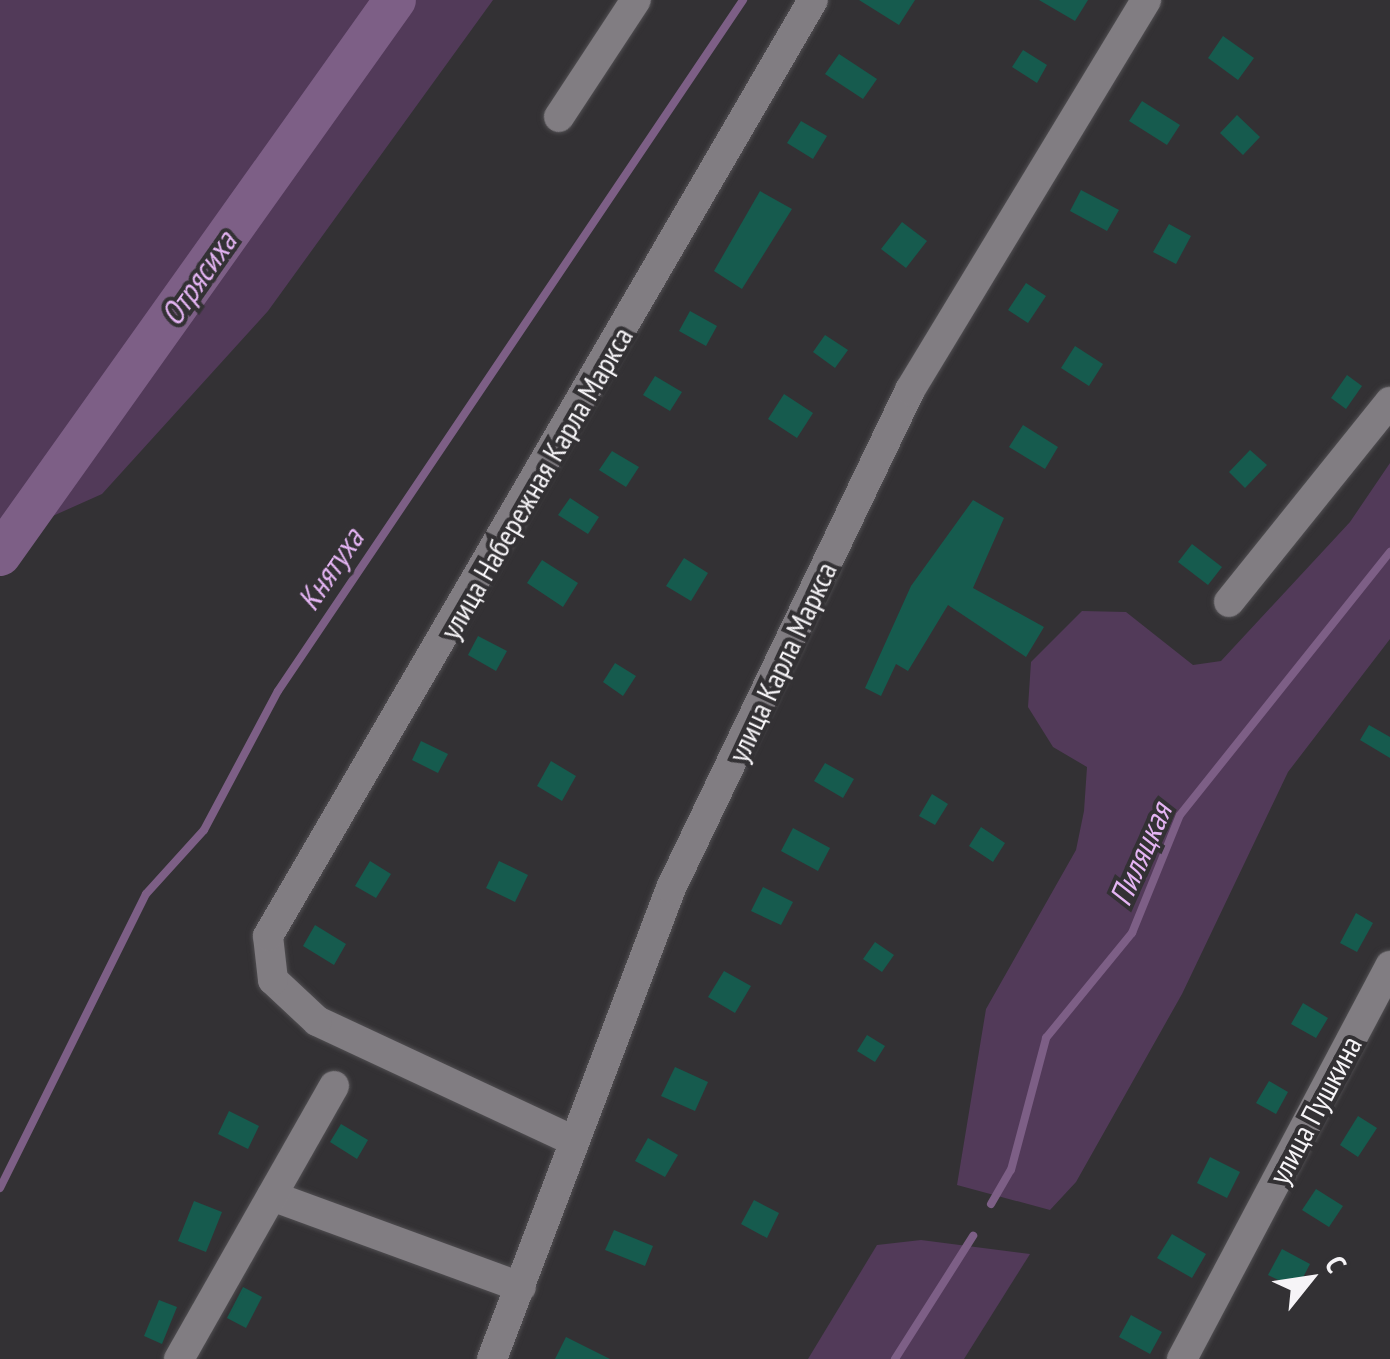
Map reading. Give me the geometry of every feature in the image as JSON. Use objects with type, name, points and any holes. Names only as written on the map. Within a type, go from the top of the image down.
[{"type":"street","points":[[559,117],[636,0]]},
{"type":"street","name":"улица Набережная Карла Маркса","points":[[572,1140],[317,1020],[267,966],[279,914],[813,0]]},
{"type":"street","name":"улица Карла Маркса","points":[[492,1359],[572,1140],[671,888],[910,390],[1146,0]]},
{"type":"street","points":[[1229,602],[1390,402]]},
{"type":"street","name":"улица Пушкина","points":[[1182,1359],[1390,966]]},
{"type":"street","points":[[179,1359],[334,1086]]},
{"type":"street","points":[[272,1196],[521,1287]]},
{"type":"shaded area","points":[[0,0],[493,0],[268,311],[102,494],[17,532],[0,555]]},
{"type":"shaded area","points":[[1390,463],[1390,639],[1288,772],[1182,994],[1076,1182],[1050,1210],[957,1185],[986,1009],[1076,850],[1084,811],[1087,767],[1053,747],[1028,707],[1031,662],[1082,611],[1126,612],[1193,665],[1221,661],[1350,522]]},
{"type":"shaded area","points":[[921,1240],[1030,1254],[964,1359],[808,1359],[877,1245]]},
{"type":"building","points":[[859,0],[915,0],[899,25]]},
{"type":"building","points":[[1039,0],[1088,0],[1075,21]]},
{"type":"building","points":[[1223,36],[1254,58],[1238,80],[1208,58]]},
{"type":"building","points":[[1023,50],[1047,65],[1037,83],[1012,67]]},
{"type":"building","points":[[839,54],[877,79],[863,99],[825,74]]},
{"type":"building","points":[[1142,101],[1180,125],[1167,145],[1129,121]]},
{"type":"building","points":[[1237,115],[1260,137],[1243,155],[1220,133]]},
{"type":"building","points":[[801,121],[827,136],[813,159],[787,143]]},
{"type":"building","points":[[1081,190],[1119,210],[1107,231],[1070,211]]},
{"type":"building","points":[[760,191],[792,209],[742,289],[714,271]]},
{"type":"building","points":[[902,222],[927,241],[906,268],[881,249]]},
{"type":"building","points":[[1169,224],[1191,236],[1176,264],[1153,252]]},
{"type":"building","points":[[1026,283],[1046,296],[1028,323],[1008,310]]},
{"type":"building","points":[[690,311],[717,326],[706,346],[679,331]]},
{"type":"building","points":[[825,335],[848,350],[835,368],[813,352]]},
{"type":"building","points":[[1075,346],[1103,364],[1089,386],[1061,368]]},
{"type":"building","points":[[1347,375],[1362,386],[1346,409],[1331,398]]},
{"type":"building","points":[[655,376],[682,392],[670,411],[643,395]]},
{"type":"building","points":[[784,394],[813,413],[797,438],[768,419]]},
{"type":"building","points":[[1023,425],[1058,447],[1045,469],[1009,447]]},
{"type":"building","points":[[1250,450],[1267,465],[1245,488],[1229,472]]},
{"type":"building","points":[[612,451],[639,467],[626,487],[599,470]]},
{"type":"building","points":[[570,498],[599,517],[588,534],[558,515]]},
{"type":"building","points":[[973,500],[1004,518],[973,588],[1044,627],[1026,657],[948,605],[908,671],[896,664],[881,696],[865,688],[911,586]]},
{"type":"building","points":[[1192,544],[1222,567],[1208,585],[1178,562]]},
{"type":"building","points":[[684,558],[708,573],[691,601],[666,586]]},
{"type":"building","points":[[542,560],[578,583],[563,607],[527,583]]},
{"type":"building","points":[[478,636],[507,651],[496,671],[468,655]]},
{"type":"building","points":[[615,663],[636,676],[623,696],[603,682]]},
{"type":"building","points":[[1369,725],[1390,737],[1390,758],[1360,740]]},
{"type":"building","points":[[421,741],[448,754],[438,773],[412,760]]},
{"type":"building","points":[[551,761],[576,776],[562,801],[537,786]]},
{"type":"building","points":[[825,763],[854,779],[843,798],[814,781]]},
{"type":"building","points":[[932,794],[948,804],[935,825],[919,816]]},
{"type":"building","points":[[981,827],[1005,843],[993,862],[969,846]]},
{"type":"building","points":[[793,828],[830,848],[818,871],[781,851]]},
{"type":"building","points":[[370,861],[391,874],[376,898],[355,886]]},
{"type":"building","points":[[499,861],[528,875],[515,902],[486,888]]},
{"type":"building","points":[[763,887],[793,902],[781,925],[751,911]]},
{"type":"building","points":[[1356,913],[1373,923],[1357,952],[1340,943]]},
{"type":"building","points":[[315,925],[346,944],[334,965],[303,946]]},
{"type":"building","points":[[875,942],[894,955],[882,972],[863,959]]},
{"type":"building","points":[[724,971],[751,986],[735,1013],[708,997]]},
{"type":"building","points":[[1303,1003],[1328,1018],[1316,1038],[1291,1024]]},
{"type":"building","points":[[867,1035],[885,1046],[875,1062],[857,1051]]},
{"type":"building","points":[[675,1067],[708,1082],[695,1111],[661,1096]]},
{"type":"building","points":[[1269,1081],[1288,1092],[1276,1114],[1256,1103]]},
{"type":"building","points":[[229,1111],[259,1126],[248,1149],[218,1134]]},
{"type":"building","points":[[1358,1116],[1377,1128],[1358,1157],[1340,1145]]},
{"type":"building","points":[[341,1124],[368,1140],[357,1159],[330,1142]]},
{"type":"building","points":[[648,1138],[678,1155],[665,1177],[635,1161]]},
{"type":"building","points":[[1210,1157],[1240,1172],[1227,1198],[1197,1183]]},
{"type":"building","points":[[1316,1189],[1343,1206],[1329,1227],[1302,1210]]},
{"type":"building","points":[[754,1200],[779,1213],[767,1238],[741,1224]]},
{"type":"building","points":[[194,1201],[222,1212],[206,1252],[178,1241]]},
{"type":"building","points":[[614,1230],[653,1246],[645,1266],[605,1250]]},
{"type":"building","points":[[1172,1234],[1206,1254],[1192,1278],[1157,1258]]},
{"type":"building","points":[[1282,1249],[1310,1264],[1297,1289],[1268,1275]]},
{"type":"building","points":[[243,1287],[262,1297],[246,1328],[227,1318]]},
{"type":"building","points":[[159,1300],[177,1307],[162,1344],[144,1336]]},
{"type":"building","points":[[1131,1315],[1162,1332],[1150,1354],[1119,1337]]},
{"type":"building","points":[[566,1337],[610,1359],[555,1359]]},
{"type":"waterway","name":"Отрясиха","points":[[0,555],[395,0]]},
{"type":"waterway","name":"Княтуха","points":[[0,1188],[146,894],[204,830],[278,691],[743,0]]},
{"type":"waterway","name":"Пиляцкая","points":[[991,1204],[1011,1170],[1046,1038],[1132,933],[1180,815],[1390,552]]},
{"type":"waterway","name":"Пиляцкая","points":[[895,1359],[973,1236]]}]
